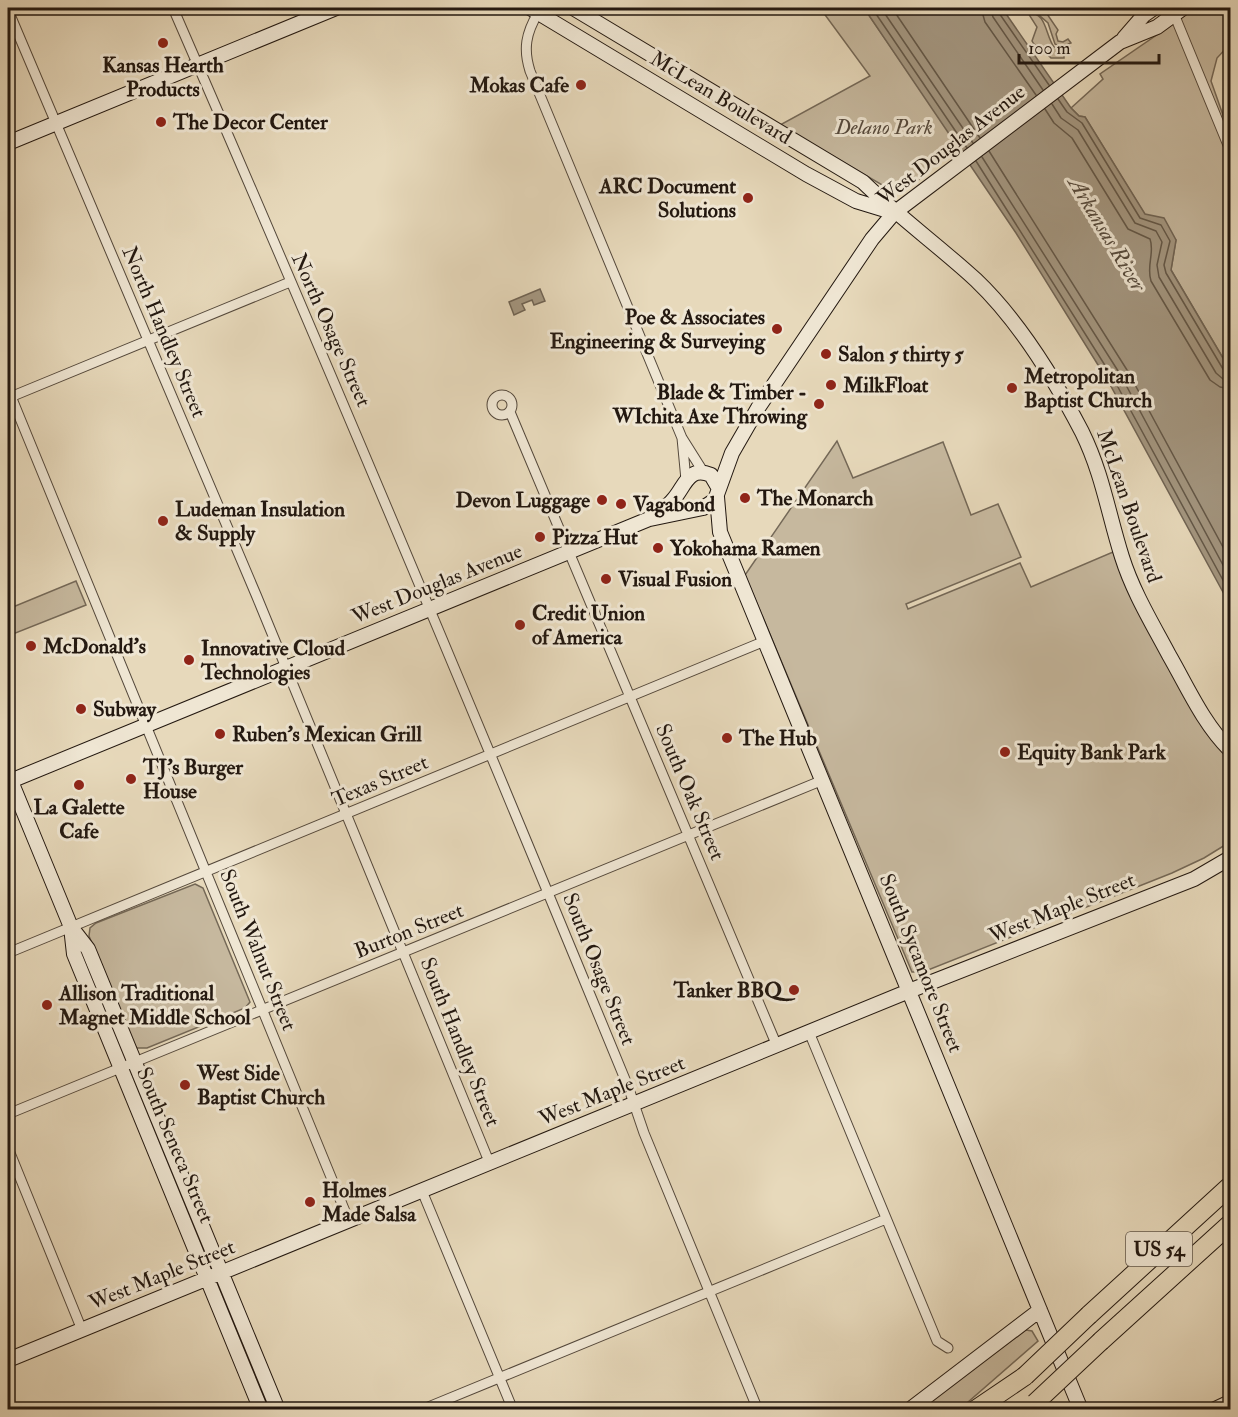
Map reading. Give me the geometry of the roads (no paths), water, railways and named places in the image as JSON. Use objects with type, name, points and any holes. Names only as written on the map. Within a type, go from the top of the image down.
[{"type":"highway","name":"US 54","points":[[989,1410],[1230,1186]]},
{"type":"highway","name":"US 54","points":[[1031,1406],[1230,1224]]},
{"type":"highway","points":[[975,1410],[1025,1376]]},
{"type":"street","name":"North Osage Street","points":[[173,8],[431,610]]},
{"type":"street","points":[[8,143],[336,8]]},
{"type":"street","name":"McLean Boulevard","points":[[573,8],[863,182],[894,213],[977,281],[997,302],[1038,356],[1094,459],[1132,584],[1203,715],[1230,750]]},
{"type":"street","name":"West Douglas Avenue","points":[[649,519],[664,518],[710,505],[718,493],[732,453],[758,408],[872,239],[894,213],[1120,42],[1144,15],[1154,8]]},
{"type":"street","name":"North Handley Street","points":[[8,10],[287,669]]},
{"type":"street","points":[[534,10],[526,41],[530,71],[682,438],[705,473],[716,481],[718,493]]},
{"type":"street","name":"McLean Boulevard","points":[[534,10],[806,174],[856,201],[894,213]]},
{"type":"street","points":[[1176,10],[1230,150]]},
{"type":"street","name":"West Douglas Avenue","points":[[1120,42],[1157,27],[1176,10]]},
{"type":"street","points":[[9,395],[290,282]]},
{"type":"street","name":"South Walnut Street","points":[[9,395],[349,1221]]},
{"type":"street","name":"South Oak Street","points":[[510,412],[777,1046]]},
{"type":"street","points":[[682,438],[685,500],[698,508]]},
{"type":"street","name":"West Douglas Avenue","points":[[8,779],[287,669],[649,519],[670,504],[684,483],[697,472],[705,473],[732,453]]},
{"type":"street","name":"South Sycamore Street","points":[[718,493],[720,532],[1081,1410]]},
{"type":"street","name":"South Sycamore Street","points":[[698,508],[720,532]]},
{"type":"street","name":"South Osage Street","points":[[431,610],[758,1410]]},
{"type":"street","name":"Texas Street","points":[[8,953],[765,641]]},
{"type":"street","name":"South Handley Street","points":[[287,669],[490,1164]]},
{"type":"street","name":"South Seneca Street","points":[[8,779],[71,927],[88,949],[278,1410]]},
{"type":"street","name":"Burton Street","points":[[8,1114],[823,780]]},
{"type":"street","name":"West Maple Street","points":[[8,1360],[909,991],[1194,879],[1230,858]]},
{"type":"street","name":"South Seneca Street","points":[[71,927],[74,954],[261,1410]]},
{"type":"street","points":[[809,1032],[938,1341],[948,1348]]},
{"type":"street","points":[[8,1148],[82,1330]]},
{"type":"street","points":[[422,1191],[513,1410]]},
{"type":"street","points":[[421,1410],[886,1219]]},
{"type":"street","points":[[909,1410],[1040,1310]]},
{"type":"street","points":[[1213,1410],[1230,1402]]},
{"type":"water","name":"Arkansas River","points":[[864,8],[1002,8],[1071,108],[1079,116],[1085,117],[1145,214],[1164,218],[1176,240],[1171,270],[1230,370],[1230,605],[1108,381],[1016,233]]},
{"type":"water","points":[[540,289],[545,301],[534,305],[532,300],[522,304],[525,310],[514,315],[509,302]]},
{"type":"place","name":"Kansas Hearth Products","points":[[163,43]]},
{"type":"place","name":"Mokas Cafe","points":[[581,85]]},
{"type":"place","name":"The Decor Center","points":[[161,122]]},
{"type":"place","name":"ARC Document Solutions","points":[[748,198]]},
{"type":"place","name":"Poe & Associates Engineering & Surveying","points":[[777,329]]},
{"type":"place","name":"Salon 5 thirty 5","points":[[826,354]]},
{"type":"place","name":"MilkFloat","points":[[831,385]]},
{"type":"place","name":"Metropolitan Baptist Church","points":[[1012,388]]},
{"type":"place","name":"Blade & Timber - WIchita Axe Throwing","points":[[819,404]]},
{"type":"place","name":"The Monarch","points":[[745,498]]},
{"type":"place","name":"Devon Luggage","points":[[602,500]]},
{"type":"place","name":"Vagabond","points":[[621,504]]},
{"type":"place","name":"Ludeman Insulation & Supply","points":[[163,521]]},
{"type":"place","name":"Pizza Hut","points":[[540,537]]},
{"type":"place","name":"Yokohama Ramen","points":[[658,548]]},
{"type":"place","name":"Visual Fusion","points":[[606,579]]},
{"type":"place","name":"Credit Union of America","points":[[520,625]]},
{"type":"place","name":"McDonald's","points":[[31,646]]},
{"type":"place","name":"Innovative Cloud Technologies","points":[[189,660]]},
{"type":"place","name":"Subway","points":[[81,709]]},
{"type":"place","name":"Ruben's Mexican Grill","points":[[220,734]]},
{"type":"place","name":"The Hub","points":[[727,738]]},
{"type":"place","name":"Equity Bank Park","points":[[1005,752]]},
{"type":"place","name":"TJ's Burger House","points":[[131,779]]},
{"type":"place","name":"La Galette Cafe","points":[[79,785]]},
{"type":"place","name":"Tanker BBQ","points":[[794,990]]},
{"type":"place","name":"Allison Traditional Magnet Middle School","points":[[47,1005]]},
{"type":"place","name":"West Side Baptist Church","points":[[185,1085]]},
{"type":"place","name":"Holmes Made Salsa","points":[[310,1202]]},
{"type":"park label","name":"Delano Park","points":[[884,127]]}]
